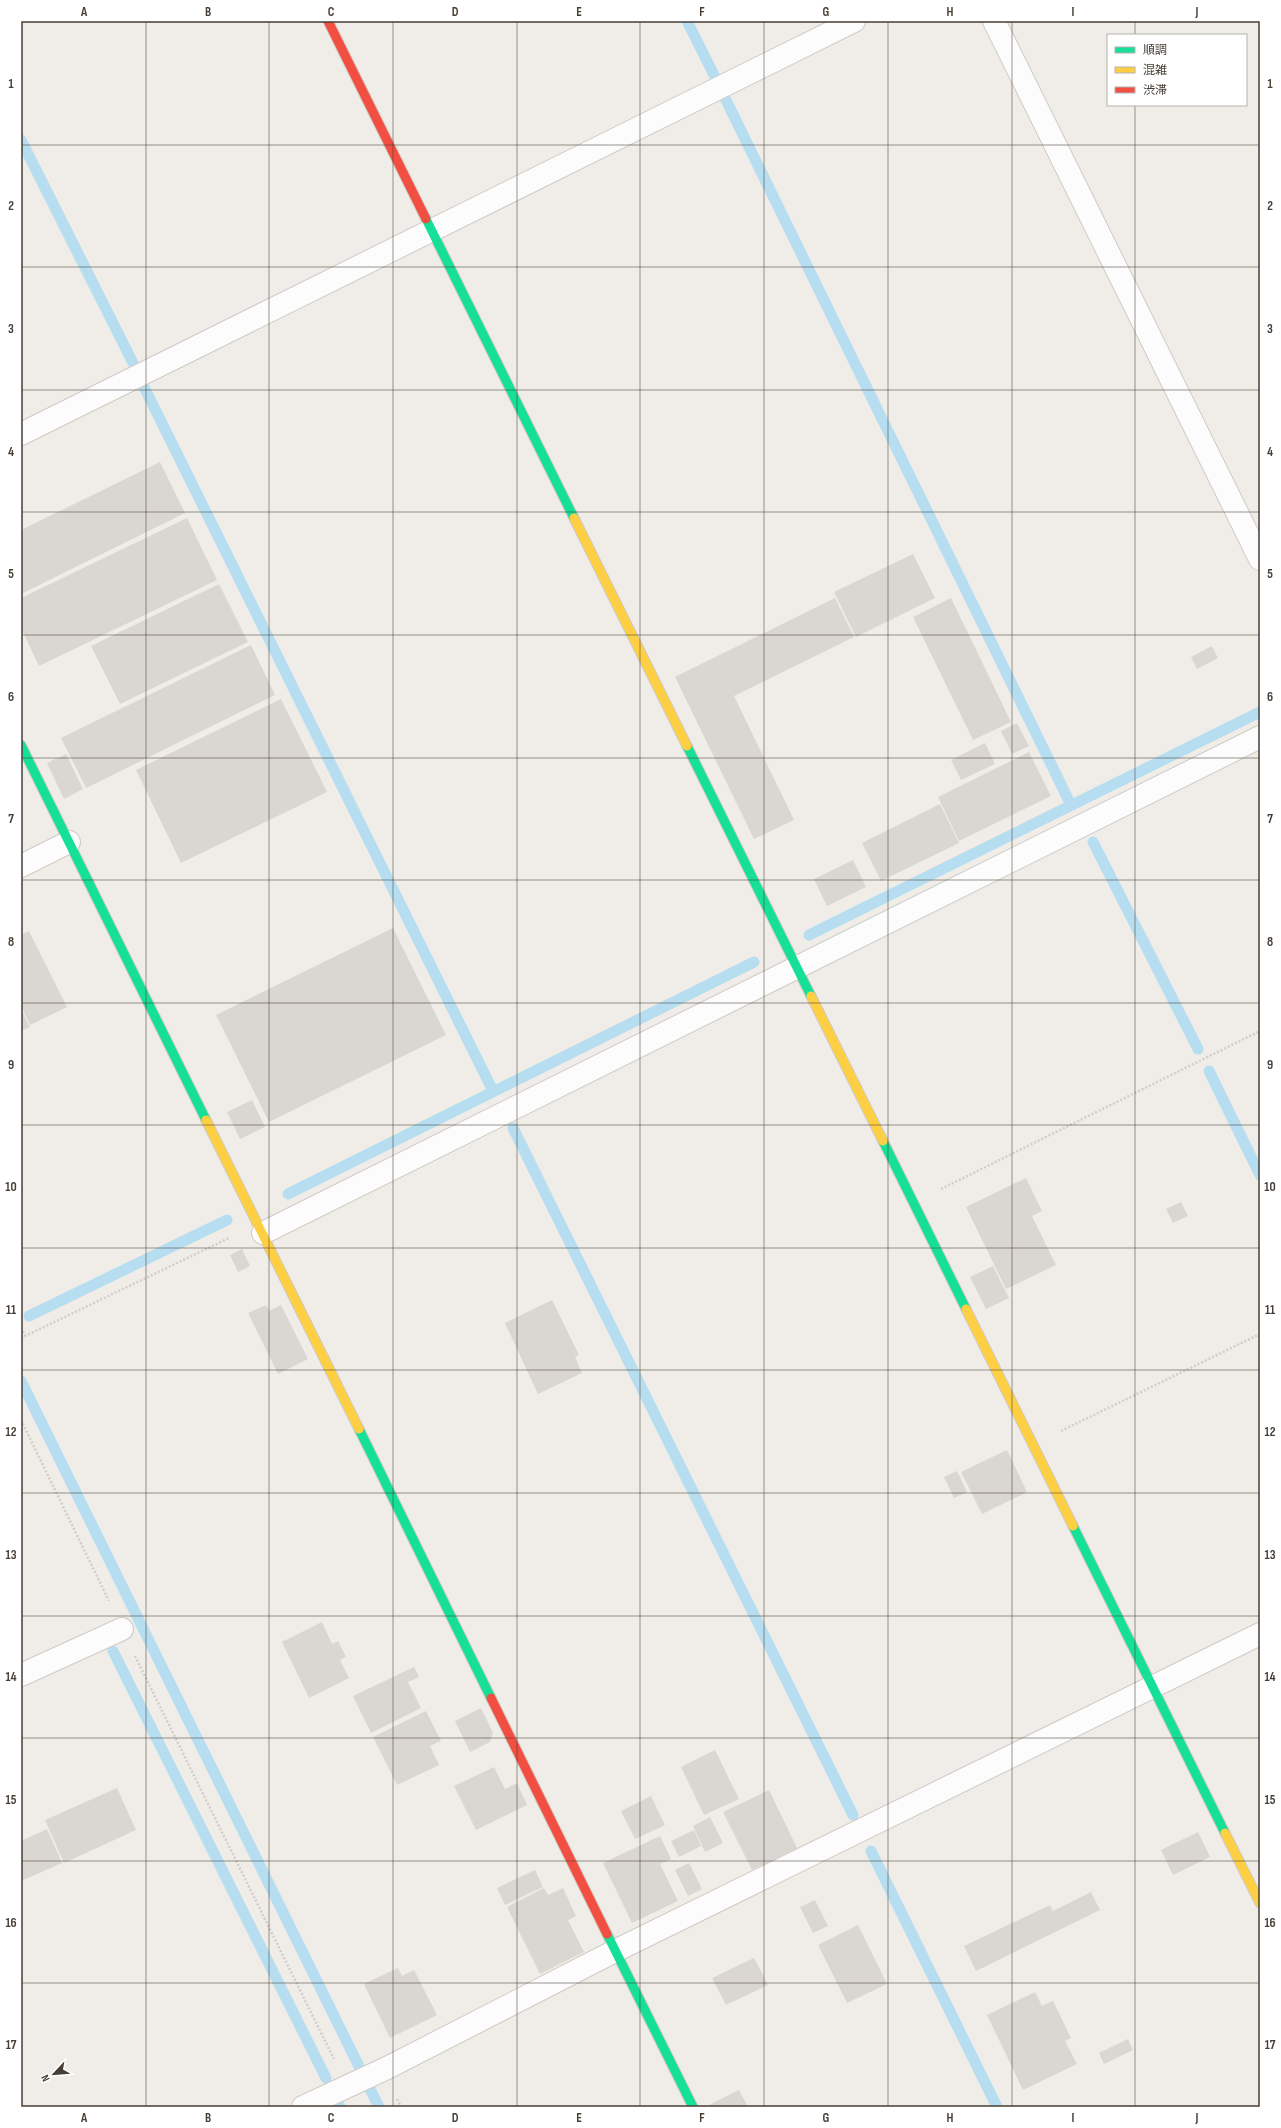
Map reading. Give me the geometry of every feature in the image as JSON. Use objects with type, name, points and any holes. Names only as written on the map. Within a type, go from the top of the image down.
[{"type":"street","points":[[328,21],[1260,1903]]},
{"type":"street","points":[[21,434],[854,21]]},
{"type":"street","points":[[994,21],[1260,559]]},
{"type":"street","points":[[261,1228],[796,967],[1260,737]]},
{"type":"street","points":[[21,744],[617,1950],[693,2107]]},
{"type":"street","points":[[21,866],[70,842]]},
{"type":"street","points":[[21,1674],[122,1629]]},
{"type":"street","points":[[303,2107],[387,2068],[617,1950],[1260,1634]]},
{"type":"path","points":[[913,1203],[1260,1031]]},
{"type":"path","points":[[22,1338],[261,1228]]},
{"type":"path","points":[[21,1328],[25,1336]]},
{"type":"path","points":[[1033,1444],[1260,1334]]},
{"type":"path","points":[[21,1420],[122,1629],[351,2085]]},
{"type":"building","points":[[160,462],[185,513],[21,594],[21,530]]},
{"type":"building","points":[[187,518],[217,580],[39,666],[21,628],[21,598]]},
{"type":"building","points":[[913,554],[935,598],[856,637],[834,592]]},
{"type":"building","points":[[219,584],[248,642],[120,704],[91,646]]},
{"type":"building","points":[[835,598],[854,637],[734,696],[794,820],[754,839],[675,677]]},
{"type":"building","points":[[951,598],[1011,722],[973,740],[913,617]]},
{"type":"building","points":[[251,645],[275,695],[86,788],[61,738]]},
{"type":"building","points":[[1212,646],[1218,658],[1197,669],[1191,657]]},
{"type":"building","points":[[281,699],[327,792],[181,863],[136,770]]},
{"type":"building","points":[[1017,723],[1029,746],[1012,754],[1001,731]]},
{"type":"building","points":[[985,743],[995,764],[961,780],[951,760]]},
{"type":"building","points":[[1029,752],[1051,796],[959,841],[938,797]]},
{"type":"building","points":[[66,754],[83,789],[64,799],[47,763]]},
{"type":"building","points":[[940,804],[959,843],[881,881],[862,843]]},
{"type":"building","points":[[853,860],[866,887],[827,906],[814,879]]},
{"type":"building","points":[[393,928],[446,1035],[269,1122],[216,1015]]},
{"type":"building","points":[[29,931],[67,1007],[30,1025],[21,1006],[21,935]]},
{"type":"building","points":[[21,1009],[30,1027],[21,1031]]},
{"type":"building","points":[[252,1100],[265,1127],[240,1139],[227,1112]]},
{"type":"building","points":[[1026,1178],[1042,1211],[1032,1216],[1056,1265],[1006,1289],[966,1207]]},
{"type":"building","points":[[1181,1202],[1188,1216],[1173,1223],[1166,1209]]},
{"type":"building","points":[[242,1249],[250,1266],[238,1272],[230,1255]]},
{"type":"building","points":[[993,1266],[1009,1298],[986,1309],[970,1277]]},
{"type":"building","points":[[552,1300],[579,1355],[575,1357],[582,1373],[538,1394],[505,1323]]},
{"type":"building","points":[[266,1305],[269,1311],[281,1305],[308,1359],[278,1374],[248,1313]]},
{"type":"building","points":[[1007,1450],[1027,1492],[982,1514],[961,1472]]},
{"type":"building","points":[[957,1471],[967,1492],[954,1498],[944,1477]]},
{"type":"building","points":[[322,1622],[332,1644],[338,1641],[346,1657],[340,1660],[349,1678],[309,1698],[282,1642]]},
{"type":"building","points":[[414,1667],[419,1677],[408,1682],[421,1708],[371,1733],[353,1696]]},
{"type":"building","points":[[481,1708],[493,1733],[490,1742],[470,1752],[455,1721]]},
{"type":"building","points":[[426,1711],[441,1741],[430,1746],[439,1765],[397,1785],[373,1737]]},
{"type":"building","points":[[715,1750],[739,1799],[704,1815],[681,1767]]},
{"type":"building","points":[[494,1767],[505,1789],[517,1783],[527,1805],[476,1830],[454,1786]]},
{"type":"building","points":[[117,1788],[136,1830],[64,1863],[45,1820]]},
{"type":"building","points":[[769,1790],[797,1848],[752,1870],[723,1812]]},
{"type":"building","points":[[651,1796],[665,1825],[635,1839],[621,1811]]},
{"type":"building","points":[[710,1817],[723,1843],[705,1852],[693,1826]]},
{"type":"building","points":[[47,1829],[62,1863],[21,1881],[21,1841]]},
{"type":"building","points":[[694,1830],[701,1846],[679,1857],[671,1841]]},
{"type":"building","points":[[1198,1832],[1210,1857],[1173,1875],[1161,1850]]},
{"type":"building","points":[[660,1836],[671,1859],[660,1864],[678,1901],[632,1923],[603,1863]]},
{"type":"building","points":[[689,1863],[702,1889],[688,1896],[675,1870]]},
{"type":"building","points":[[535,1870],[543,1887],[505,1905],[497,1888]]},
{"type":"building","points":[[544,1888],[548,1895],[563,1888],[576,1916],[568,1920],[584,1952],[540,1974],[507,1907]]},
{"type":"building","points":[[1091,1892],[1100,1910],[976,1971],[964,1946],[1050,1905],[1053,1911]]},
{"type":"building","points":[[815,1900],[828,1926],[813,1933],[800,1907]]},
{"type":"building","points":[[858,1925],[887,1984],[847,2003],[818,1945]]},
{"type":"building","points":[[754,1958],[768,1985],[726,2005],[712,1978]]},
{"type":"building","points":[[398,1968],[402,1976],[414,1970],[437,2015],[390,2038],[364,1984]]},
{"type":"building","points":[[1035,1992],[1042,2006],[1053,2001],[1071,2038],[1065,2041],[1077,2064],[1023,2090],[987,2015]]},
{"type":"building","points":[[1128,2039],[1133,2050],[1104,2064],[1099,2053]]},
{"type":"building","points":[[739,2090],[748,2107],[705,2107]]},
{"type":"waterway","points":[[687,21],[714,75]]},
{"type":"waterway","points":[[725,98],[1071,805]]},
{"type":"waterway","points":[[21,140],[133,363]]},
{"type":"waterway","points":[[143,385],[493,1091]]},
{"type":"waterway","points":[[809,935],[1260,712]]},
{"type":"waterway","points":[[1093,842],[1198,1049]]},
{"type":"waterway","points":[[288,1194],[754,962]]},
{"type":"waterway","points":[[1209,1071],[1260,1175]]},
{"type":"waterway","points":[[513,1128],[853,1815]]},
{"type":"waterway","points":[[29,1316],[227,1220]]},
{"type":"waterway","points":[[21,1381],[379,2107]]},
{"type":"waterway","points":[[113,1651],[326,2078]]},
{"type":"waterway","points":[[871,1851],[997,2107]]},
{"type":"traffic: fast","points":[[426,219],[574,518]]},
{"type":"traffic: fast","points":[[21,745],[206,1120]]},
{"type":"traffic: fast","points":[[687,746],[811,996]]},
{"type":"traffic: fast","points":[[883,1141],[966,1309]]},
{"type":"traffic: fast","points":[[359,1429],[491,1698]]},
{"type":"traffic: fast","points":[[1073,1526],[1225,1833]]},
{"type":"traffic: fast","points":[[607,1934],[693,2107]]},
{"type":"traffic: slow","points":[[574,518],[687,746]]},
{"type":"traffic: slow","points":[[811,996],[883,1141]]},
{"type":"traffic: slow","points":[[206,1120],[359,1429]]},
{"type":"traffic: slow","points":[[966,1309],[1073,1526]]},
{"type":"traffic: slow","points":[[1225,1833],[1260,1903]]},
{"type":"traffic: jam","points":[[328,21],[426,219]]},
{"type":"traffic: jam","points":[[491,1698],[607,1934]]}]
